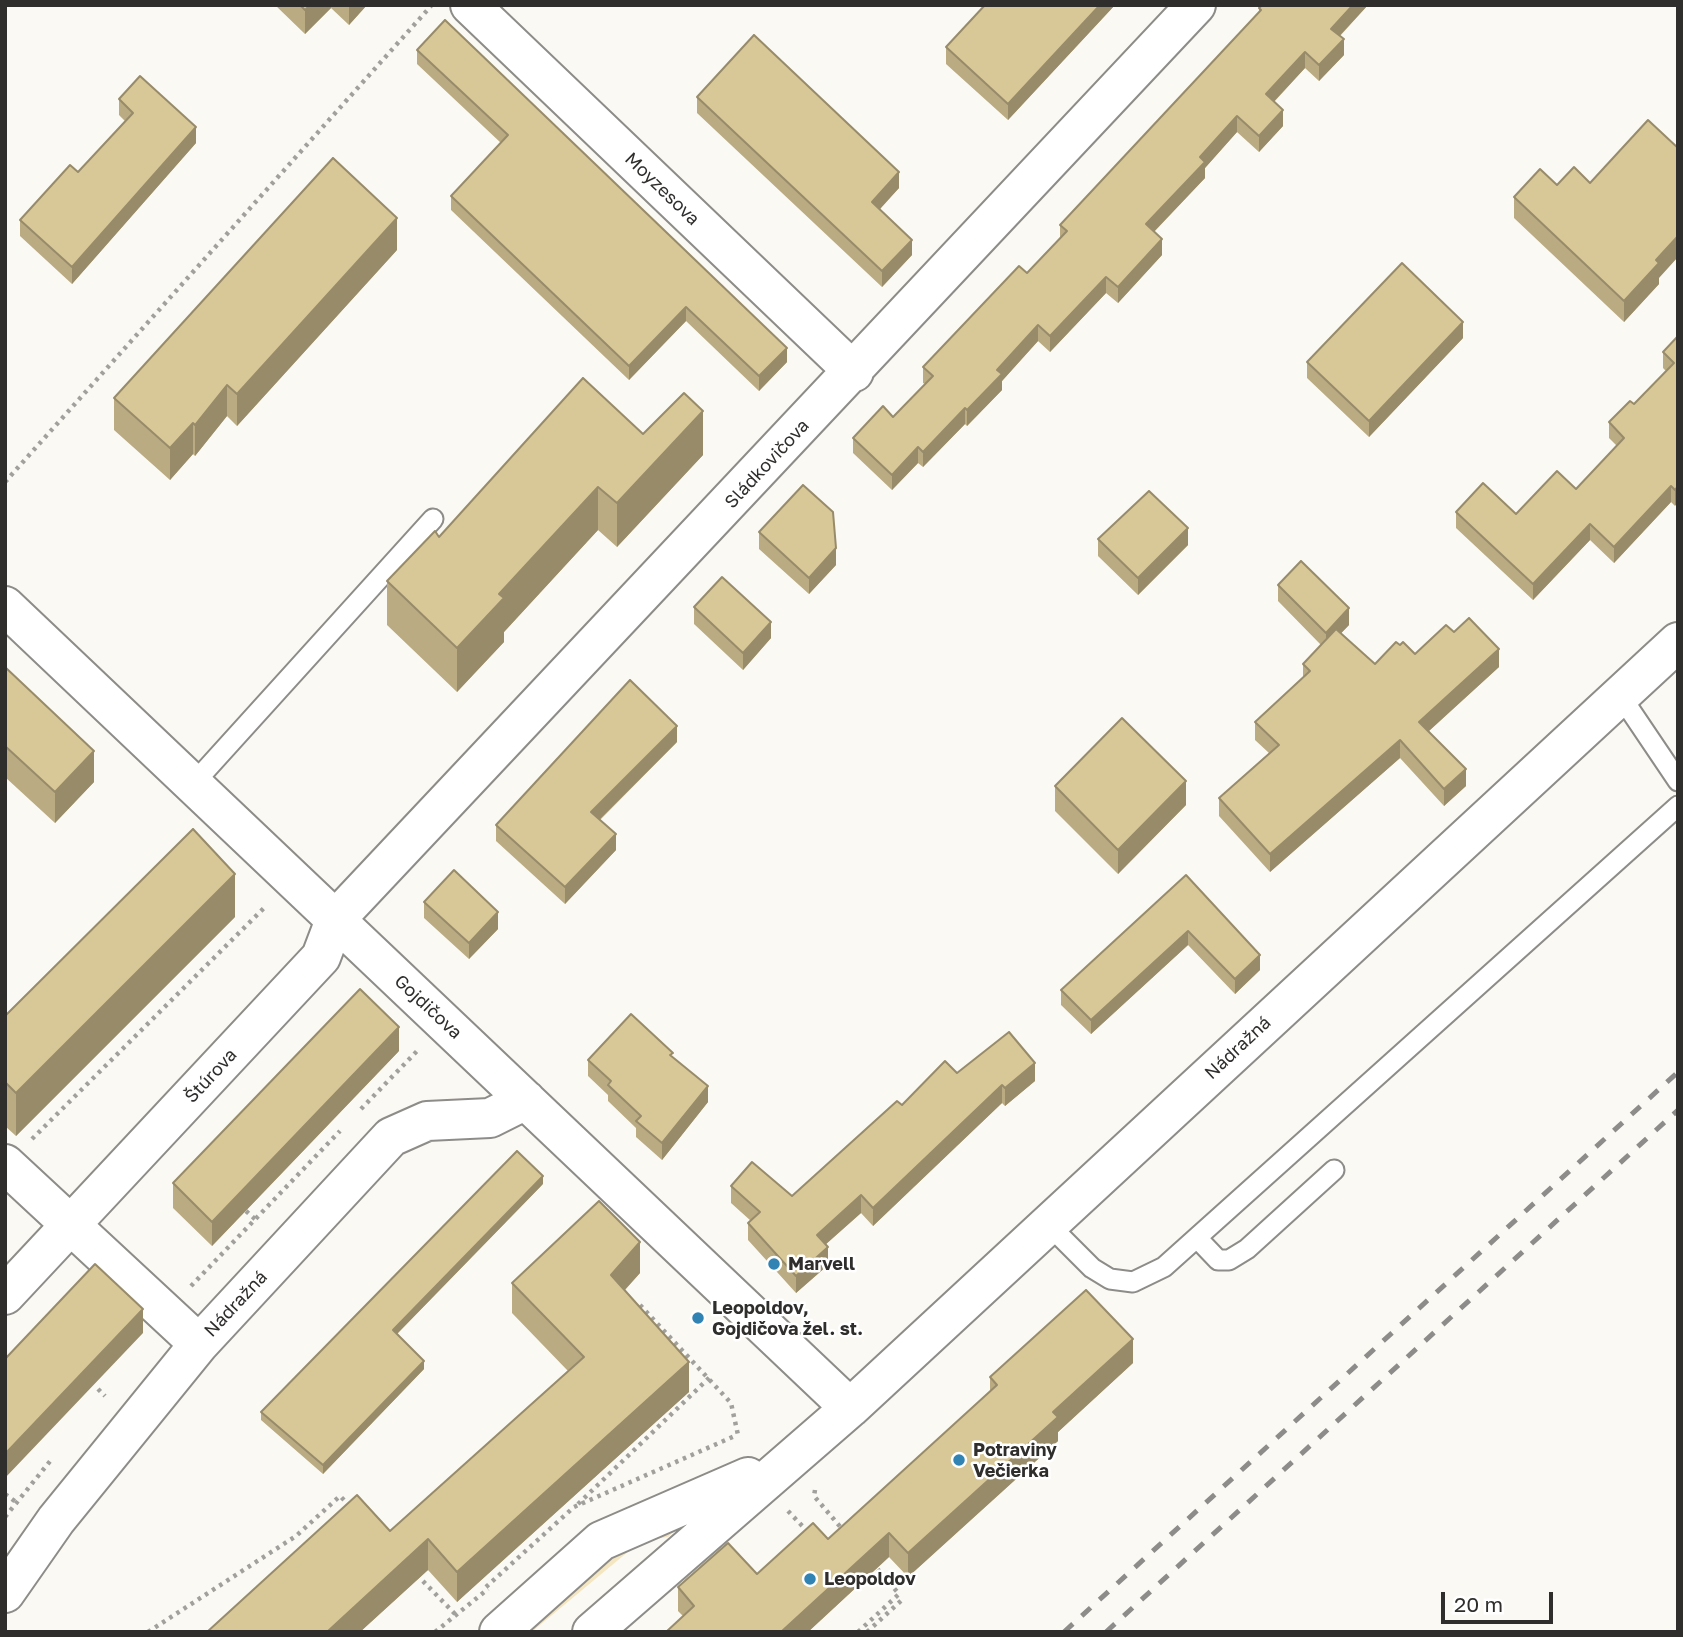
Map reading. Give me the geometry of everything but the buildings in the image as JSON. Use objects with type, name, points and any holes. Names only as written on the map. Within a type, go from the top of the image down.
[{"type":"street","name":"Moyzesova","points":[[470,5],[854,372]]},
{"type":"street","name":"Sládkovičova","points":[[335,920],[854,372],[1196,5]]},
{"type":"street","name":"Gojdičova","points":[[5,606],[850,1408]]},
{"type":"street","name":"Nádražná","points":[[592,1632],[796,1452],[850,1408],[1678,642]]},
{"type":"street","name":"Štúrova","points":[[5,1295],[321,957],[335,920]]},
{"type":"street","name":"Nádražná","points":[[5,1593],[56,1520],[199,1344],[391,1137],[426,1121],[490,1118],[526,1100]]},
{"type":"street","points":[[6,1164],[199,1344]]},
{"type":"street","name":"Nádražná","points":[[499,1632],[601,1541],[728,1488],[796,1452]]},
{"type":"lane","points":[[193,784],[433,519]]},
{"type":"lane","points":[[1620,695],[1678,781]]},
{"type":"lane","points":[[1048,1224],[1092,1268],[1110,1279],[1133,1282],[1164,1267],[1678,806]]},
{"type":"lane","points":[[1196,1238],[1214,1257],[1229,1260],[1247,1249],[1334,1170]]},
{"type":"path","points":[[5,482],[432,5]]},
{"type":"path","points":[[6,1164],[266,905]]},
{"type":"path","points":[[356,1115],[418,1050]]},
{"type":"path","points":[[365,1087],[374,1096]]},
{"type":"path","points":[[166,1312],[346,1124]]},
{"type":"path","points":[[302,1153],[310,1162]]},
{"type":"path","points":[[246,1210],[255,1219]]},
{"type":"path","points":[[640,1305],[710,1377],[731,1403],[737,1435],[750,1441]]},
{"type":"path","points":[[575,1507],[710,1377]]},
{"type":"path","points":[[98,1389],[105,1396]]},
{"type":"path","points":[[796,1452],[818,1476],[814,1496]]},
{"type":"path","points":[[5,1494],[16,1502]]},
{"type":"path","points":[[148,1632],[296,1536],[340,1496],[359,1516]]},
{"type":"path","points":[[805,1500],[814,1496]]},
{"type":"path","points":[[814,1496],[845,1532]]},
{"type":"path","points":[[796,1505],[787,1510],[815,1538]]},
{"type":"path","points":[[858,1632],[899,1594],[869,1560]]},
{"type":"path","points":[[407,1565],[456,1614],[435,1632]]},
{"type":"path","points":[[867,1632],[903,1599]]},
{"type":"shaded area","points":[[681,1524],[668,1537],[641,1541],[534,1630],[527,1622],[570,1581],[642,1535]]},
{"type":"railway","points":[[1064,1632],[1678,1072]]},
{"type":"railway","points":[[1106,1632],[1678,1110]]},
{"type":"place","name":"Marvell","points":[[774,1264]]},
{"type":"place","name":"Leopoldov, Gojdičova žel. st.","points":[[698,1318]]},
{"type":"place","name":"Potraviny Večierka","points":[[959,1460]]},
{"type":"place","name":"Leopoldov","points":[[810,1579]]}]
